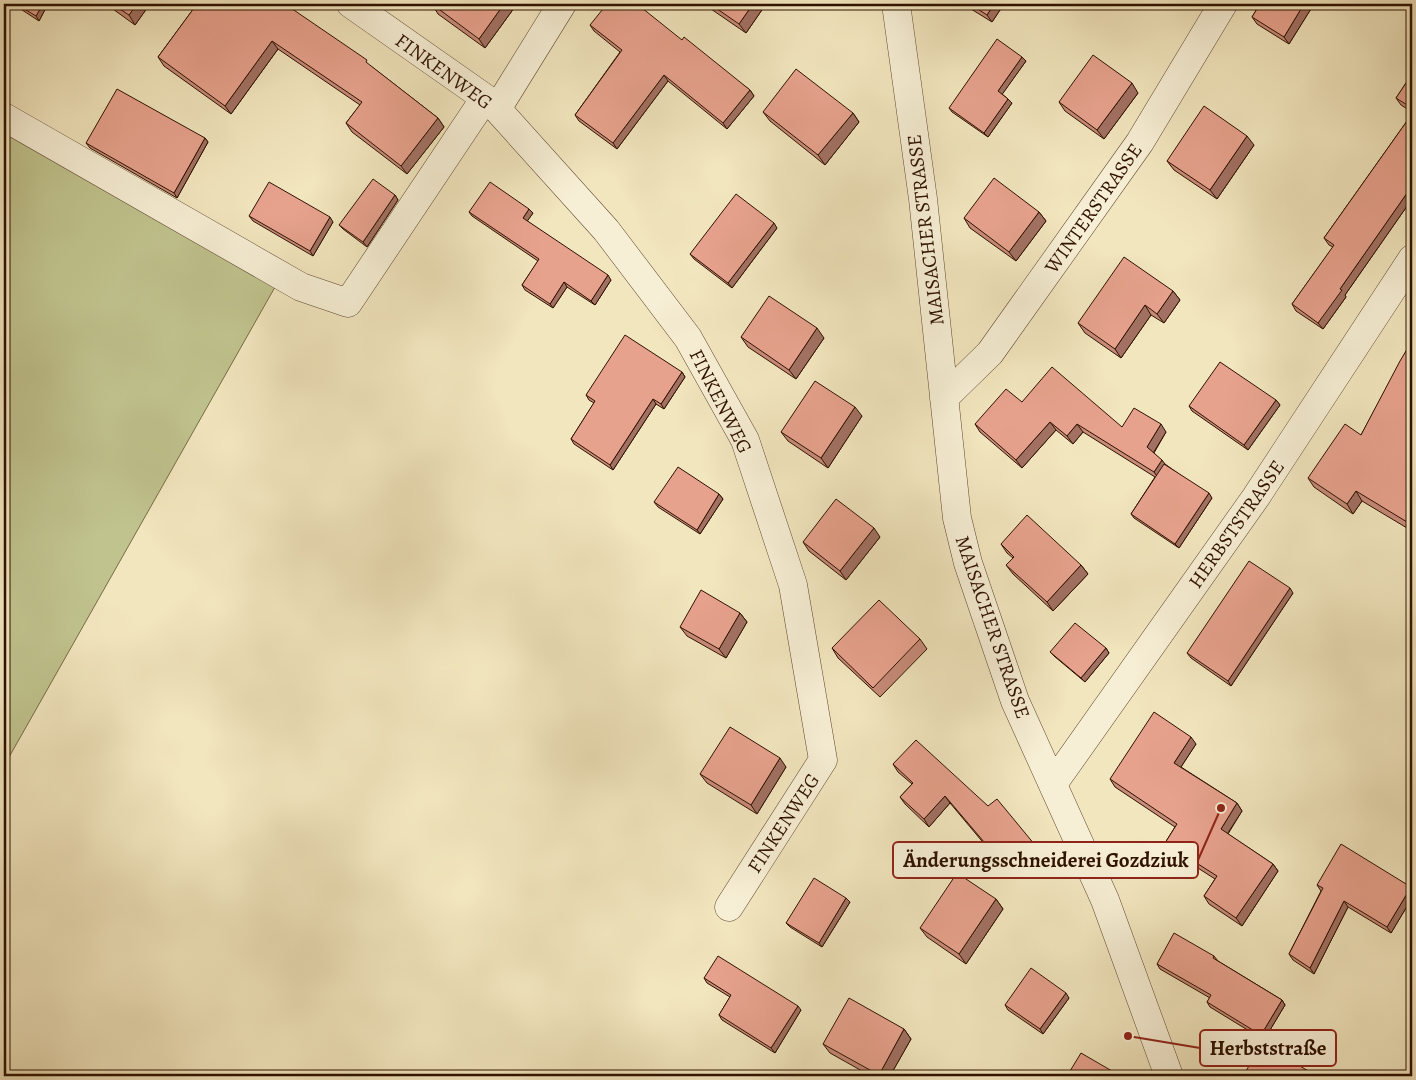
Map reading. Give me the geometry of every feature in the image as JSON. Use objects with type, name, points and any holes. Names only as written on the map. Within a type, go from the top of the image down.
[{"type":"street","name":"FINKENWEG","points":[[351,4],[491,103],[606,230],[688,338],[745,440],[793,586],[823,760],[729,907]]},
{"type":"street","points":[[4,117],[301,287],[348,303],[562,4]]},
{"type":"street","name":"MAISACHER STRASSE","points":[[896,4],[923,200],[957,518],[968,563],[1015,702],[1105,900],[1170,1076]]},
{"type":"street","name":"WINTERSTRASSE","points":[[944,398],[990,353],[1140,142],[1223,4]]},
{"type":"street","name":"HERBSTSTRASSE","points":[[1053,784],[1256,497],[1412,259]]},
{"type":"green space","points":[[4,127],[279,280],[4,766]]},
{"type":"building","points":[[16,4],[43,4],[36,16]]},
{"type":"building","points":[[112,4],[137,4],[129,15]]},
{"type":"building","points":[[197,4],[285,4],[367,60],[366,62],[438,118],[401,166],[346,123],[362,102],[272,41],[225,106],[158,57]]},
{"type":"building","points":[[432,4],[504,4],[479,39]]},
{"type":"building","points":[[607,4],[637,4],[682,40],[684,37],[750,90],[723,123],[664,75],[613,143],[575,115],[622,50],[590,25]]},
{"type":"building","points":[[710,4],[753,4],[739,24]]},
{"type":"building","points":[[970,4],[994,4],[987,15]]},
{"type":"building","points":[[1260,4],[1304,4],[1284,37],[1252,17]]},
{"type":"building","points":[[997,39],[1022,57],[998,91],[1008,99],[984,133],[949,108]]},
{"type":"building","points":[[1093,55],[1132,83],[1097,130],[1059,102]]},
{"type":"building","points":[[796,69],[853,113],[818,155],[763,112]]},
{"type":"building","points":[[1412,74],[1412,108],[1396,98]]},
{"type":"building","points":[[117,89],[205,138],[174,193],[86,143]]},
{"type":"building","points":[[1204,106],[1247,136],[1210,190],[1167,161]]},
{"type":"building","points":[[1412,114],[1412,186],[1318,323],[1292,304],[1334,245],[1324,238]]},
{"type":"building","points":[[994,178],[1039,212],[1009,252],[964,218]]},
{"type":"building","points":[[373,179],[395,195],[363,242],[339,225]]},
{"type":"building","points":[[269,182],[330,217],[310,251],[249,216]]},
{"type":"building","points":[[490,182],[529,209],[523,218],[608,275],[591,301],[564,282],[550,304],[522,285],[539,259],[469,212]]},
{"type":"building","points":[[736,194],[774,223],[728,283],[690,254]]},
{"type":"building","points":[[1124,257],[1173,291],[1157,314],[1145,305],[1115,349],[1078,323]]},
{"type":"building","points":[[769,296],[817,328],[789,370],[741,337]]},
{"type":"building","points":[[625,335],[682,372],[661,404],[653,399],[610,465],[571,439],[595,401],[586,395]]},
{"type":"building","points":[[1412,341],[1412,525],[1356,491],[1347,504],[1308,478],[1345,424],[1361,435]]},
{"type":"building","points":[[1220,362],[1276,400],[1244,445],[1189,406]]},
{"type":"building","points":[[1052,367],[1122,427],[1134,408],[1161,424],[1147,447],[1162,460],[1154,472],[1077,424],[1067,436],[1050,422],[1016,460],[975,424],[1006,389],[1022,402]]},
{"type":"building","points":[[815,381],[855,407],[821,458],[781,432]]},
{"type":"building","points":[[1164,464],[1209,493],[1175,544],[1131,514]]},
{"type":"building","points":[[678,467],[719,494],[697,530],[654,502]]},
{"type":"building","points":[[836,499],[874,528],[840,571],[803,542]]},
{"type":"building","points":[[1027,515],[1081,565],[1047,602],[1006,565],[1014,557],[1001,544]]},
{"type":"building","points":[[1249,561],[1290,588],[1228,681],[1187,653]]},
{"type":"building","points":[[701,590],[740,613],[719,649],[680,627]]},
{"type":"building","points":[[879,600],[920,639],[873,688],[832,648]]},
{"type":"building","points":[[1075,623],[1106,648],[1081,678],[1050,652]]},
{"type":"building","points":[[1154,712],[1191,737],[1174,763],[1237,803],[1221,829],[1273,864],[1236,918],[1204,896],[1217,876],[1165,843],[1177,824],[1110,779]]},
{"type":"building","points":[[730,727],[780,758],[751,805],[700,774]]},
{"type":"building","points":[[916,740],[988,806],[997,799],[1035,845],[1007,869],[945,796],[924,819],[900,797],[913,783],[893,764]]},
{"type":"building","points":[[1341,844],[1411,887],[1387,927],[1344,901],[1310,968],[1289,954],[1323,888],[1317,885]]},
{"type":"building","points":[[957,873],[996,899],[959,954],[920,928]]},
{"type":"building","points":[[814,878],[846,898],[819,943],[786,923]]},
{"type":"building","points":[[1174,933],[1214,956],[1213,958],[1282,1000],[1261,1035],[1207,1002],[1211,995],[1157,964]]},
{"type":"building","points":[[718,956],[798,1006],[771,1048],[719,1015],[731,995],[704,978]]},
{"type":"building","points":[[1031,968],[1066,993],[1040,1029],[1005,1005]]},
{"type":"building","points":[[849,998],[904,1029],[879,1075],[823,1044]]},
{"type":"building","points":[[1262,1044],[1317,1076],[1243,1076]]},
{"type":"building","points":[[1081,1053],[1112,1071],[1109,1076],[1067,1076]]},
{"type":"place","name":"Änderungsschneiderei Gozdziuk","points":[[1221,808]]},
{"type":"place","name":"Herbststraße","points":[[1128,1036]]}]
